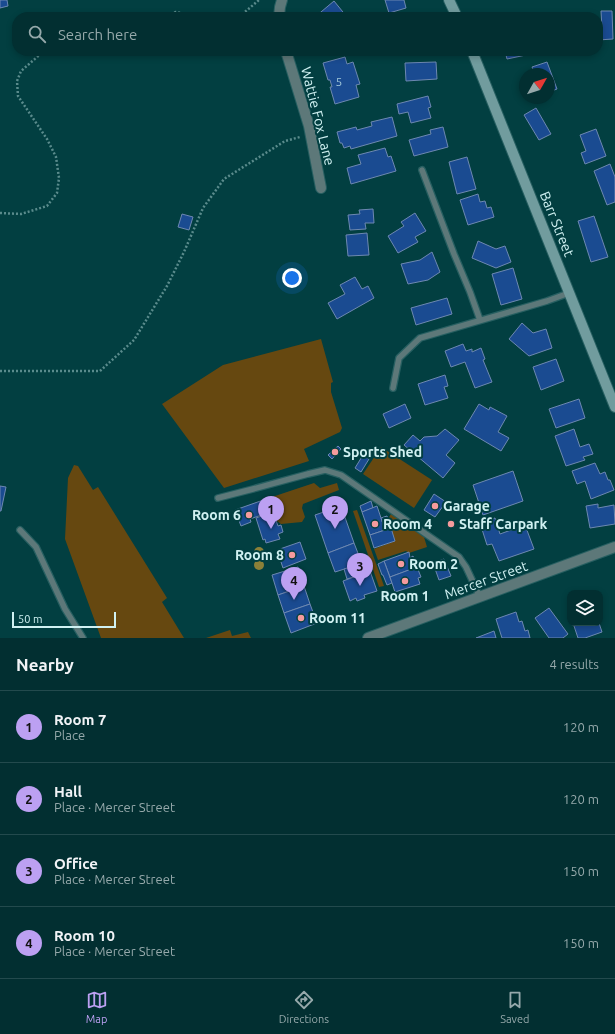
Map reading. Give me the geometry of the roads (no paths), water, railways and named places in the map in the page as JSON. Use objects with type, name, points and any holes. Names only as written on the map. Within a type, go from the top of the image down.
[{"type":"street","points":[[280,12],[282,0]]},
{"type":"street","points":[[449,0],[455,12]]},
{"type":"street","name":"Wattie Fox Lane","points":[[287,56],[310,134],[321,188]]},
{"type":"street","name":"Barr Street","points":[[474,56],[615,407]]},
{"type":"street","name":"Mercer Street","points":[[368,638],[615,547]]},
{"type":"lane","points":[[422,170],[480,320]]},
{"type":"lane","points":[[393,388],[399,358],[420,338],[547,301],[569,293]]},
{"type":"lane","points":[[218,498],[325,470],[341,475],[459,557],[466,567],[480,597]]},
{"type":"lane","points":[[20,530],[36,547],[65,609],[83,638]]},
{"type":"place","name":"Sports Shed","points":[[335,452]]},
{"type":"place","name":"Garage","points":[[435,506]]},
{"type":"place","name":"Room 6","points":[[249,515]]},
{"type":"place","name":"Room 4","points":[[375,524]]},
{"type":"place","name":"Staff Carpark","points":[[451,524]]},
{"type":"place","name":"Room 7","points":[[271,529]]},
{"type":"place","name":"Hall","points":[[335,529]]},
{"type":"place","name":"Room 8","points":[[292,555]]},
{"type":"place","name":"Room 2","points":[[401,564]]},
{"type":"place","name":"Room 1","points":[[405,581]]},
{"type":"place","name":"Office","points":[[360,586]]},
{"type":"place","name":"Room 10","points":[[294,600]]},
{"type":"place","name":"Room 11","points":[[301,618]]}]
